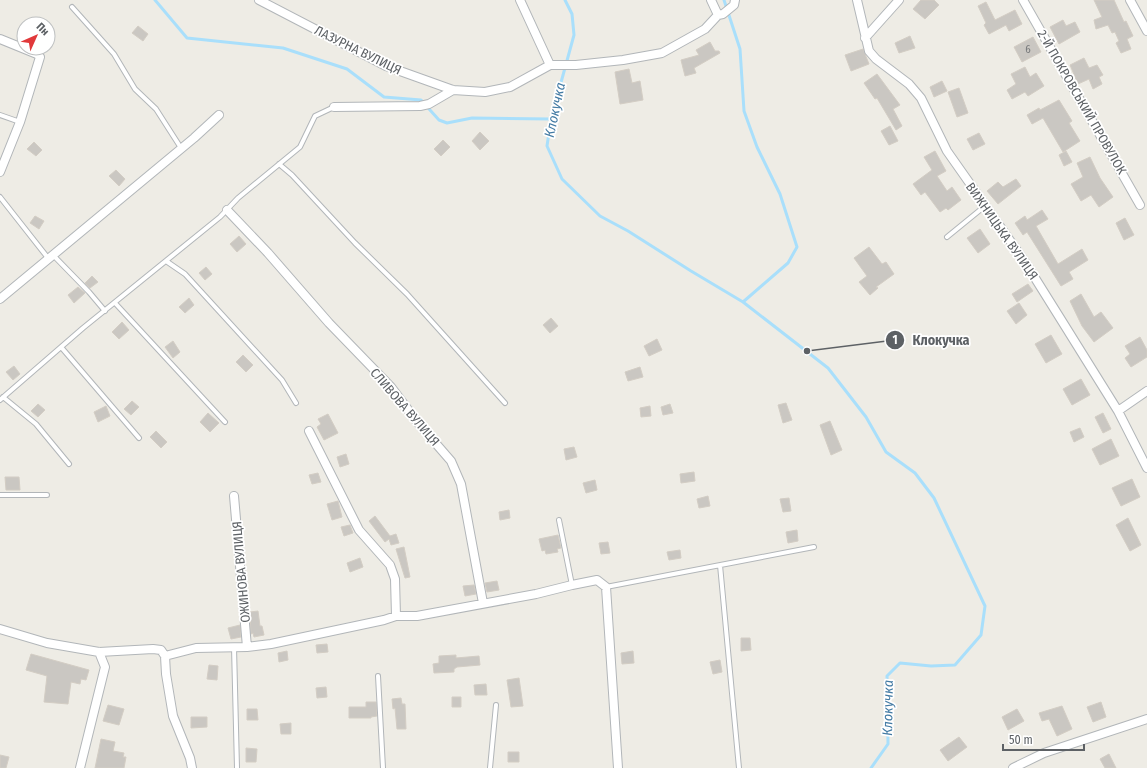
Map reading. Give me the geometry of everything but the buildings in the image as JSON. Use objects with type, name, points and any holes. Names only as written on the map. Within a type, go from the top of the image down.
[{"type":"street","name":"ЛАЗУРНА ВУЛИЦЯ","points":[[259,0],[386,66],[453,90],[484,92],[510,87],[550,65],[576,65],[623,60],[662,53],[705,30],[734,2]]},
{"type":"street","points":[[520,0],[550,65]]},
{"type":"street","points":[[711,0],[720,14]]},
{"type":"street","name":"ВИЖНИЦЬКА ВУЛИЦЯ","points":[[857,0],[869,50],[876,59],[909,84],[921,98],[947,151],[1025,262],[1118,411],[1147,468]]},
{"type":"street","points":[[865,38],[899,0]]},
{"type":"street","name":"2-Й ПОКРОВСЬКИЙ ПРОВУЛОК","points":[[1023,0],[1140,205]]},
{"type":"street","points":[[1130,0],[1147,31]]},
{"type":"street","points":[[0,39],[37,54],[40,57],[20,122],[0,172]]},
{"type":"street","points":[[334,107],[420,106],[429,104],[453,90]]},
{"type":"street","points":[[0,299],[219,115]]},
{"type":"street","name":"СЛИВОВА ВУЛИЦЯ","points":[[227,210],[268,253],[329,323],[391,386],[418,423],[451,461],[461,484],[483,603]]},
{"type":"street","points":[[1118,411],[1147,391]]},
{"type":"street","points":[[309,431],[359,530],[390,565],[395,579],[396,616]]},
{"type":"street","name":"ОЖИНОВА ВУЛИЦЯ","points":[[234,496],[247,647]]},
{"type":"street","points":[[165,656],[196,648],[247,647],[282,642],[384,620],[396,616],[417,616],[536,594],[572,584],[597,580],[606,586],[618,768]]},
{"type":"street","points":[[0,629],[47,643],[98,652],[153,649],[161,650],[165,656],[166,674],[172,710],[190,758],[192,768]]},
{"type":"street","points":[[80,768],[105,667],[98,652]]},
{"type":"street","points":[[1013,768],[1044,753],[1147,720]]},
{"type":"lane","points":[[72,7],[114,54],[135,89],[156,109],[173,132],[181,148]]},
{"type":"lane","points":[[69,464],[36,424],[2,398],[300,147],[315,116],[334,107]]},
{"type":"lane","points":[[0,116],[20,122]]},
{"type":"lane","points":[[279,164],[292,175],[340,227],[407,294],[505,403]]},
{"type":"lane","points":[[0,197],[51,256],[105,311]]},
{"type":"lane","points":[[947,237],[985,206]]},
{"type":"lane","points":[[166,261],[185,274],[282,380],[296,403]]},
{"type":"lane","points":[[115,303],[225,422]]},
{"type":"lane","points":[[61,347],[140,438]]},
{"type":"lane","points":[[0,495],[47,495]]},
{"type":"lane","points":[[559,520],[572,584]]},
{"type":"lane","points":[[606,586],[814,547]]},
{"type":"lane","points":[[720,565],[739,768]]},
{"type":"lane","points":[[234,647],[237,768]]},
{"type":"lane","points":[[378,676],[383,768]]},
{"type":"lane","points":[[490,768],[496,705]]},
{"type":"waterway","points":[[155,0],[187,38],[283,48],[347,69],[384,97],[421,100],[439,120],[447,123],[472,118],[551,119]]},
{"type":"waterway","name":"Клокучка","points":[[565,0],[572,14],[574,35],[551,119],[547,146],[562,179],[600,216],[628,231],[743,302],[828,368],[866,417],[886,452],[915,473],[934,498],[985,606],[981,635],[955,665],[931,666],[900,663],[887,676],[888,744],[871,768]]},
{"type":"waterway","points":[[724,0],[740,49],[744,111],[757,147],[780,194],[797,247],[788,263],[743,302]]},
{"type":"place","name":"Клокучка","points":[[807,351]]}]
